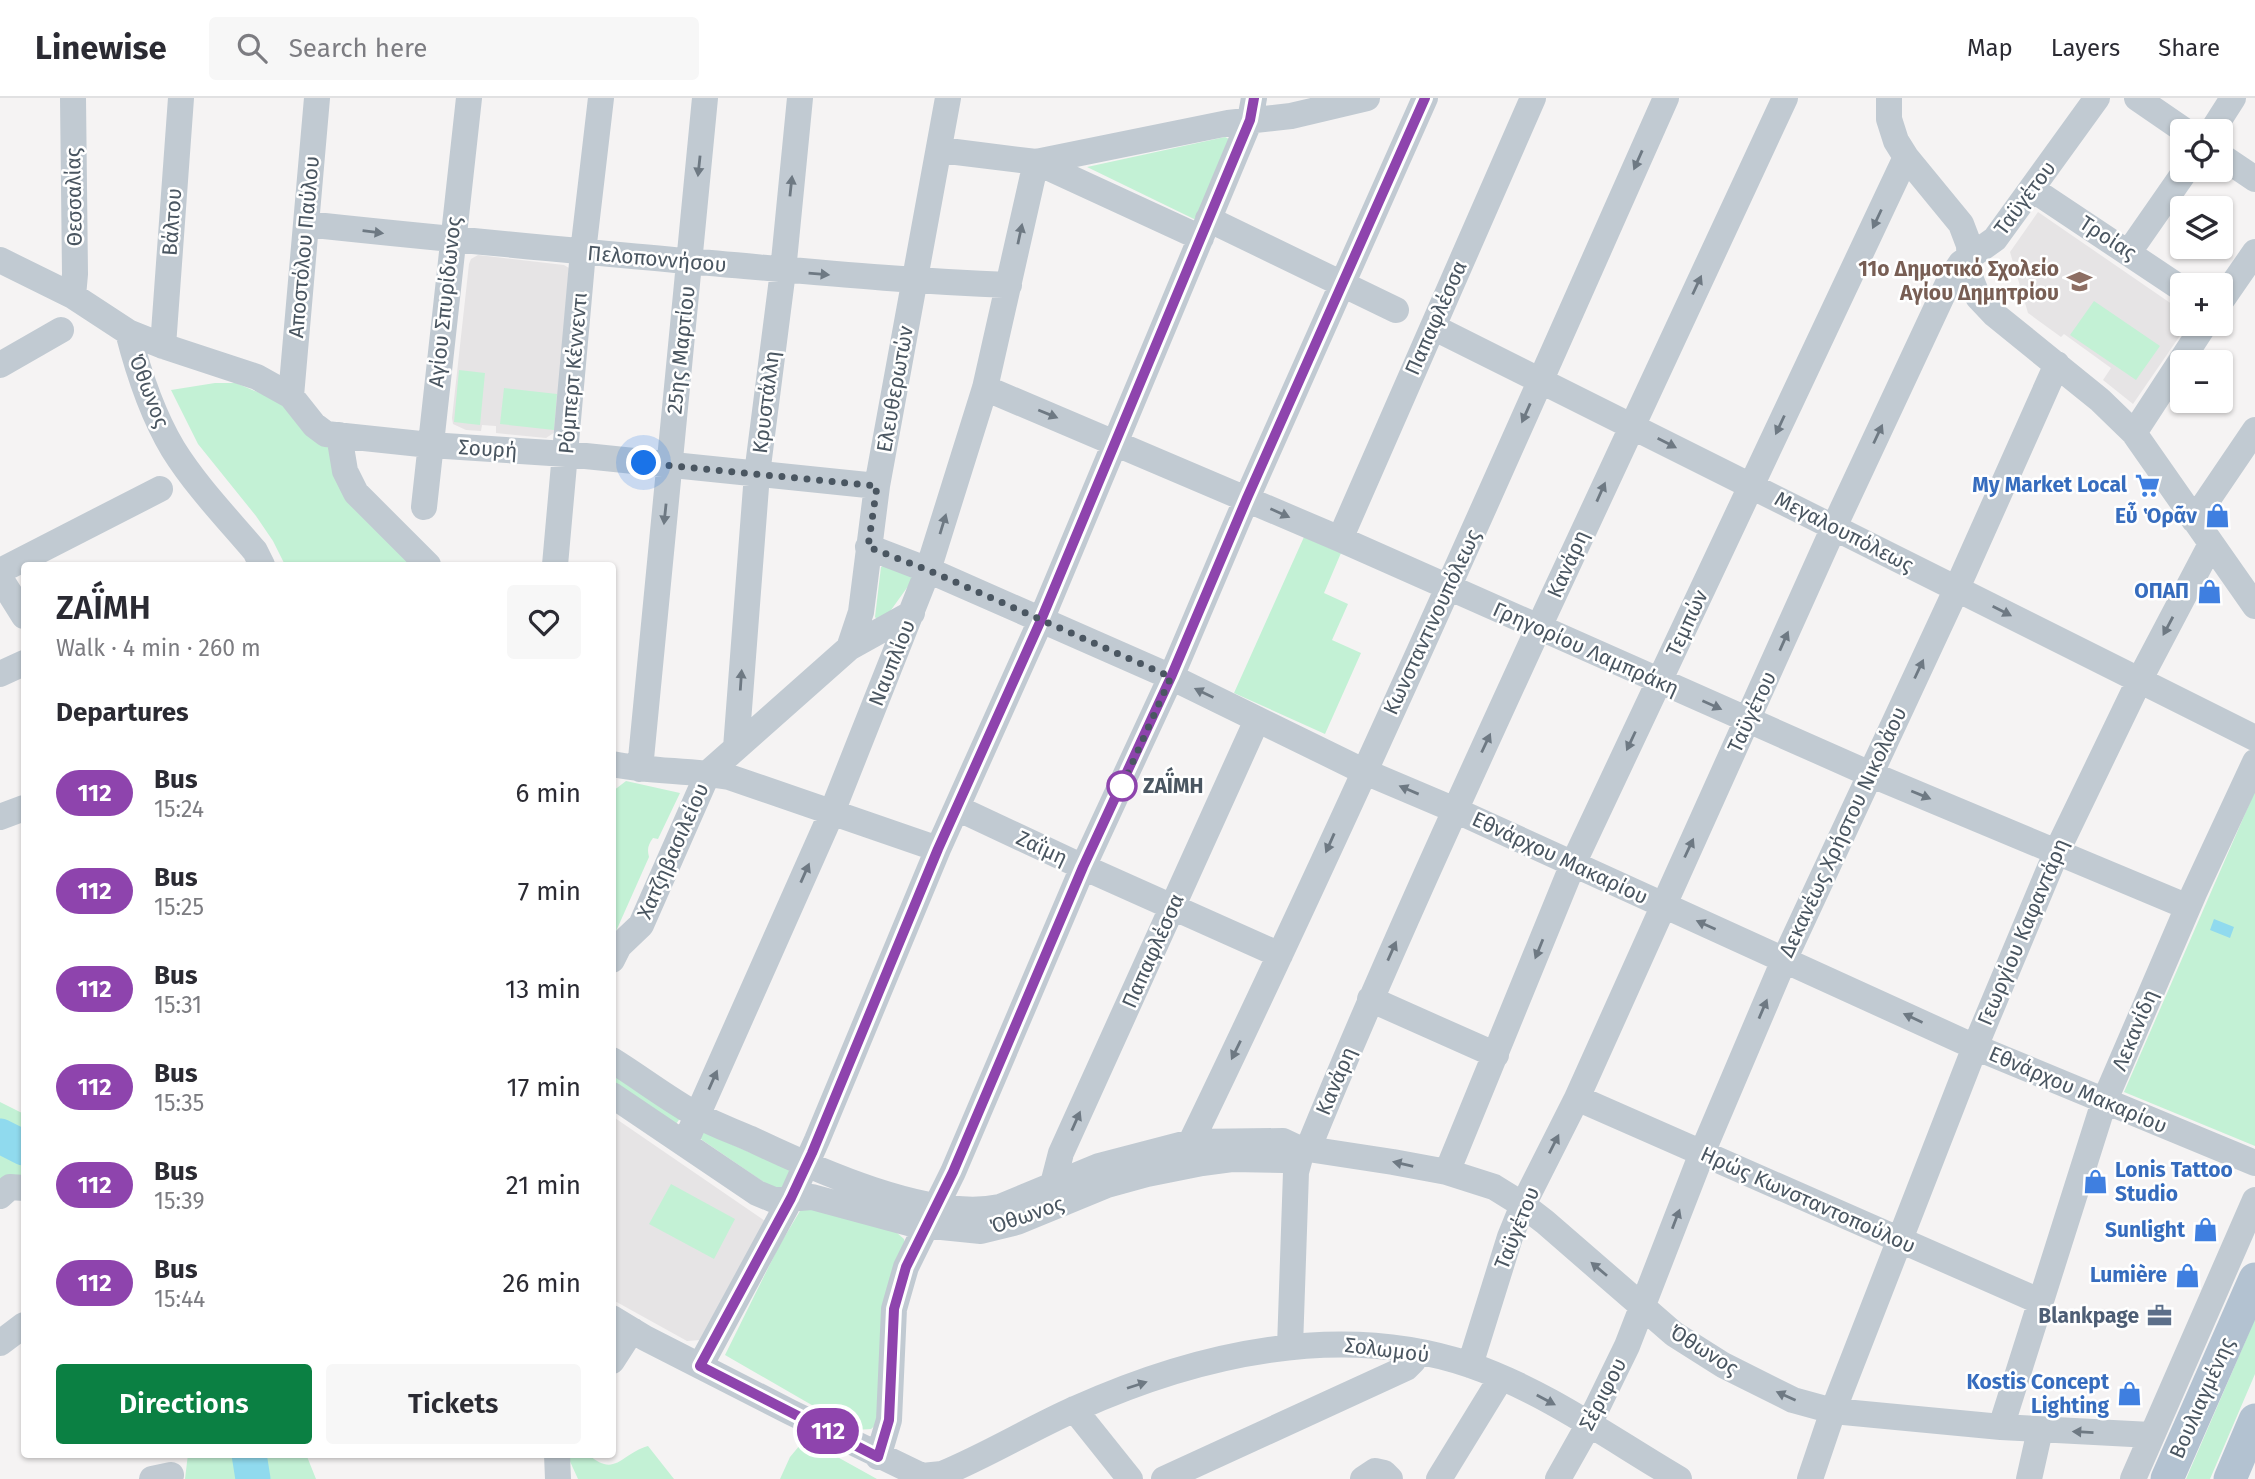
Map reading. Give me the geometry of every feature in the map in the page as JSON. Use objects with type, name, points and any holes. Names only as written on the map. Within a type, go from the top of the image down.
[{"type":"main road","name":"Βουλιαγμένης","points":[[2166,1479],[2255,1279]]},
{"type":"main road","points":[[2230,1479],[2255,1420]]},
{"type":"street","name":"Θεσσαλίας","points":[[73,98],[73,296]]},
{"type":"street","name":"Βάλτου","points":[[163,346],[181,98]]},
{"type":"street","name":"Αποστόλου Παύλου","points":[[291,396],[317,98]]},
{"type":"street","name":"Αγίου Σπυρίδωνος","points":[[424,507],[469,98]]},
{"type":"street","name":"Ρόμπερτ Κέννεντι","points":[[555,562],[583,252],[601,98]]},
{"type":"street","name":"25ης Μαρτίου","points":[[640,769],[705,98]]},
{"type":"street","name":"Κρυστάλλη","points":[[736,748],[757,474],[783,271],[800,98]]},
{"type":"street","name":"Ελευθερωτών","points":[[849,648],[861,612],[877,486],[948,98]]},
{"type":"street","points":[[1036,162],[1252,109],[1291,116],[1367,98]]},
{"type":"street","points":[[878,1457],[889,1420],[894,1309],[906,1267],[953,1172],[1083,867],[1171,677],[1247,498],[1425,98]]},
{"type":"street","name":"Παπαφλέσσα","points":[[1340,539],[1533,98]]},
{"type":"street","name":"Κωνσταντινουπόλεως","points":[[1191,1142],[1280,955],[1448,587],[1666,98]]},
{"type":"street","name":"Κανάρη","points":[[1290,1347],[1296,1172],[1455,810],[1631,425],[1785,98]]},
{"type":"street","points":[[1889,98],[1891,131],[1906,157],[1961,225],[1969,245],[1974,290],[1984,305],[2100,400],[2134,433],[2255,606]]},
{"type":"street","name":"Ταϋγέτου","points":[[1470,1365],[1510,1237],[1523,1205],[1577,1098],[1834,527],[1950,279],[1961,263],[1996,239],[2097,98]]},
{"type":"street","points":[[2137,98],[2170,121]]},
{"type":"street","points":[[2219,119],[2233,98]]},
{"type":"street","points":[[700,1366],[806,1166],[938,849],[1041,620],[1252,109]]},
{"type":"street","points":[[940,150],[1036,162],[1205,228],[1341,284],[1396,310]]},
{"type":"street","name":"Τεμπών","points":[[1447,1172],[1573,864],[1906,157]]},
{"type":"street","name":"Ναυπλίου","points":[[685,1143],[832,812],[928,570],[985,388],[1036,162]]},
{"type":"street","points":[[2233,164],[2255,179]]},
{"type":"street","points":[[2129,252],[2178,182]]},
{"type":"street","name":"Τροίας","points":[[2032,189],[2170,281]]},
{"type":"street","name":"Πελοποννήσου","points":[[306,224],[452,241],[783,271],[1009,285]]},
{"type":"street","points":[[2233,284],[2255,252]]},
{"type":"street","name":"Όθωνος","points":[[0,261],[73,296],[128,332],[137,366],[172,447],[190,474],[255,551],[260,562]]},
{"type":"street","name":"Μεγαλουπόλεως","points":[[1433,327],[2255,738]]},
{"type":"street","points":[[0,365],[61,330]]},
{"type":"street","name":"Σουρή","points":[[128,332],[257,377],[291,396],[314,425],[326,434],[430,445],[566,454],[877,486]]},
{"type":"street","points":[[2134,433],[2197,336]]},
{"type":"street","name":"Δεκανέως Χρήστου Νικολάου","points":[[1642,1306],[1702,1153],[1784,960],[1957,588],[2057,364]]},
{"type":"street","name":"Γρηγορίου Λαμπράκη","points":[[985,388],[1247,498],[1870,774],[2188,907]]},
{"type":"street","points":[[2194,520],[2255,430]]},
{"type":"street","points":[[339,435],[345,471],[356,493],[425,562]]},
{"type":"street","points":[[0,571],[160,489]]},
{"type":"street","name":"Γεωργίου Καφαντάρη","points":[[1810,1479],[1833,1411],[1899,1240],[1975,1047],[2057,851],[2140,679],[2211,544]]},
{"type":"street","name":"Εθνάρχου Μακαρίου","points":[[868,547],[928,570],[1171,677],[1363,771],[1455,810],[1975,1047],[2255,1163]]},
{"type":"street","points":[[0,578],[21,611]]},
{"type":"street","points":[[708,773],[849,648],[912,613]]},
{"type":"street","points":[[0,674],[21,664]]},
{"type":"street","name":"Παπαφλέσσα","points":[[1053,1184],[1061,1153],[1257,720]]},
{"type":"street","name":"Λεκανίδη","points":[[2001,1427],[2104,1102],[2188,907],[2255,762]]},
{"type":"street","points":[[616,765],[729,776],[938,849]]},
{"type":"street","name":"Χατζηβασιλείου","points":[[616,952],[641,925],[708,773]]},
{"type":"street","name":"Ζαΐμη","points":[[957,808],[1280,955]]},
{"type":"street","points":[[0,817],[21,809]]},
{"type":"street","points":[[1370,999],[1496,1055]]},
{"type":"street","name":"Όθωνος","points":[[616,1063],[697,1115],[806,1166],[873,1189],[966,1231],[996,1229],[1107,1185],[1147,1174],[1232,1159],[1283,1160],[1305,1150]]},
{"type":"street","name":"Όθωνος","points":[[616,1098],[757,1193],[774,1200],[812,1197],[878,1216],[930,1216],[1000,1207],[1117,1161],[1191,1142],[1283,1142],[1305,1150],[1447,1172],[1494,1187],[1523,1205],[1674,1335],[1723,1365],[1793,1400],[1833,1411],[2001,1427],[2151,1436]]},
{"type":"street","name":"Ηρώς Κωνσταντοπούλου","points":[[1577,1098],[2039,1301]]},
{"type":"street","points":[[2133,1479],[2255,1200]]},
{"type":"street","name":"Σέριφου","points":[[1558,1479],[1589,1424],[1627,1346],[1642,1306]]},
{"type":"street","points":[[616,1346],[622,1324],[912,1476]]},
{"type":"street","points":[[0,1343],[21,1327]]},
{"type":"street","name":"Σολωμού","points":[[912,1476],[942,1474],[1074,1409],[1117,1391],[1206,1363],[1236,1355],[1290,1347],[1366,1344],[1416,1351],[1470,1365],[1501,1378],[1589,1424],[1651,1472],[1679,1479]]},
{"type":"street","points":[[1164,1479],[1406,1368],[1413,1361],[1416,1351]]},
{"type":"street","points":[[1439,1479],[1501,1378]]},
{"type":"street","points":[[1074,1409],[1130,1479]]},
{"type":"street","points":[[2029,1479],[2040,1430]]},
{"type":"street","points":[[557,1458],[558,1479]]},
{"type":"shaded area","name":"11ο Δημοτικό Σχολείο Αγίου Δημητρίου","points":[[2038,212],[2170,303],[2170,336],[2180,336],[2133,404],[2103,380],[2111,368],[2064,334],[2061,337],[2028,313],[2010,252]]},
{"type":"shaded area","points":[[478,255],[564,265],[569,268],[555,432],[546,438],[496,433],[496,426],[482,425],[481,431],[466,430],[453,424],[469,264],[471,259]]},
{"type":"shaded area","points":[[616,1119],[765,1221],[700,1340],[687,1341],[616,1302]]},
{"type":"green space","points":[[1225,137],[1229,139],[1196,220],[1087,167]]},
{"type":"green space","points":[[2094,301],[2160,346],[2136,380],[2070,335]]},
{"type":"green space","points":[[459,370],[485,373],[480,425],[454,422]]},
{"type":"green space","points":[[215,383],[236,383],[285,407],[334,449],[415,562],[284,562],[256,516],[198,444],[171,390]]},
{"type":"green space","points":[[504,388],[557,394],[554,430],[500,424]]},
{"type":"green space","points":[[1304,537],[1341,553],[1324,593],[1348,604],[1332,640],[1361,653],[1325,734],[1234,693]]},
{"type":"green space","points":[[886,564],[914,578],[886,617],[878,621],[875,617],[881,567]]},
{"type":"green space","points":[[626,781],[680,793],[658,839],[653,838],[650,843],[649,857],[616,931],[616,789]]},
{"type":"green space","points":[[2255,791],[2255,1146],[2124,1092]]},
{"type":"green space","points":[[616,1074],[681,1117],[676,1124],[616,1085]]},
{"type":"green space","points":[[0,1102],[21,1112],[21,1194],[0,1180]]},
{"type":"green space","points":[[701,1131],[788,1169],[791,1173],[783,1187],[771,1187],[702,1140],[699,1137]]},
{"type":"green space","points":[[671,1184],[735,1219],[714,1259],[649,1224]]},
{"type":"green space","points":[[803,1206],[896,1232],[904,1239],[878,1423],[871,1429],[855,1430],[725,1355],[779,1246]]},
{"type":"green space","points":[[2255,1319],[2255,1374],[2210,1479],[2186,1479]]},
{"type":"green space","points":[[805,1439],[877,1479],[780,1479],[790,1457]]},
{"type":"green space","points":[[648,1446],[674,1479],[578,1479],[568,1458],[593,1458],[605,1464],[612,1464]]},
{"type":"green space","points":[[188,1458],[308,1458],[316,1479],[185,1479]]},
{"type":"water","points":[[2214,919],[2234,927],[2230,938],[2210,930]]},
{"type":"waterway","points":[[0,1136],[21,1146]]},
{"type":"waterway","points":[[250,1458],[253,1479]]},
{"type":"bus line","name":"112","points":[[1254,98],[1250,120],[1073,544],[1007,699],[938,849],[817,1140],[791,1198],[700,1366],[878,1457],[889,1420],[894,1309],[906,1267],[953,1172],[1083,867],[1171,677],[1247,498],[1425,98]]},
{"type":"place","name":"11ο Δημοτικό Σχολείο Αγίου Δημητρίου","points":[[2079,281]]},
{"type":"place","name":"My Market Local","points":[[2147,485]]},
{"type":"place","name":"Εὖ Ὁρᾶν","points":[[2217,516]]},
{"type":"place","name":"ΟΠΑΠ","points":[[2209,591]]},
{"type":"place","name":"ΖΑΪ́ΜΗ","points":[[1122,786]]},
{"type":"place","name":"Lonis Tattoo Studio","points":[[2095,1182]]},
{"type":"place","name":"Sunlight","points":[[2205,1230]]},
{"type":"place","name":"Lumière","points":[[2187,1275]]},
{"type":"place","name":"Blankpage","points":[[2159,1316]]},
{"type":"place","name":"Kostis Concept Lighting","points":[[2129,1394]]},
{"type":"route","points":[[644,463],[877,486],[868,547],[928,570],[1171,677],[1122,786]]}]
